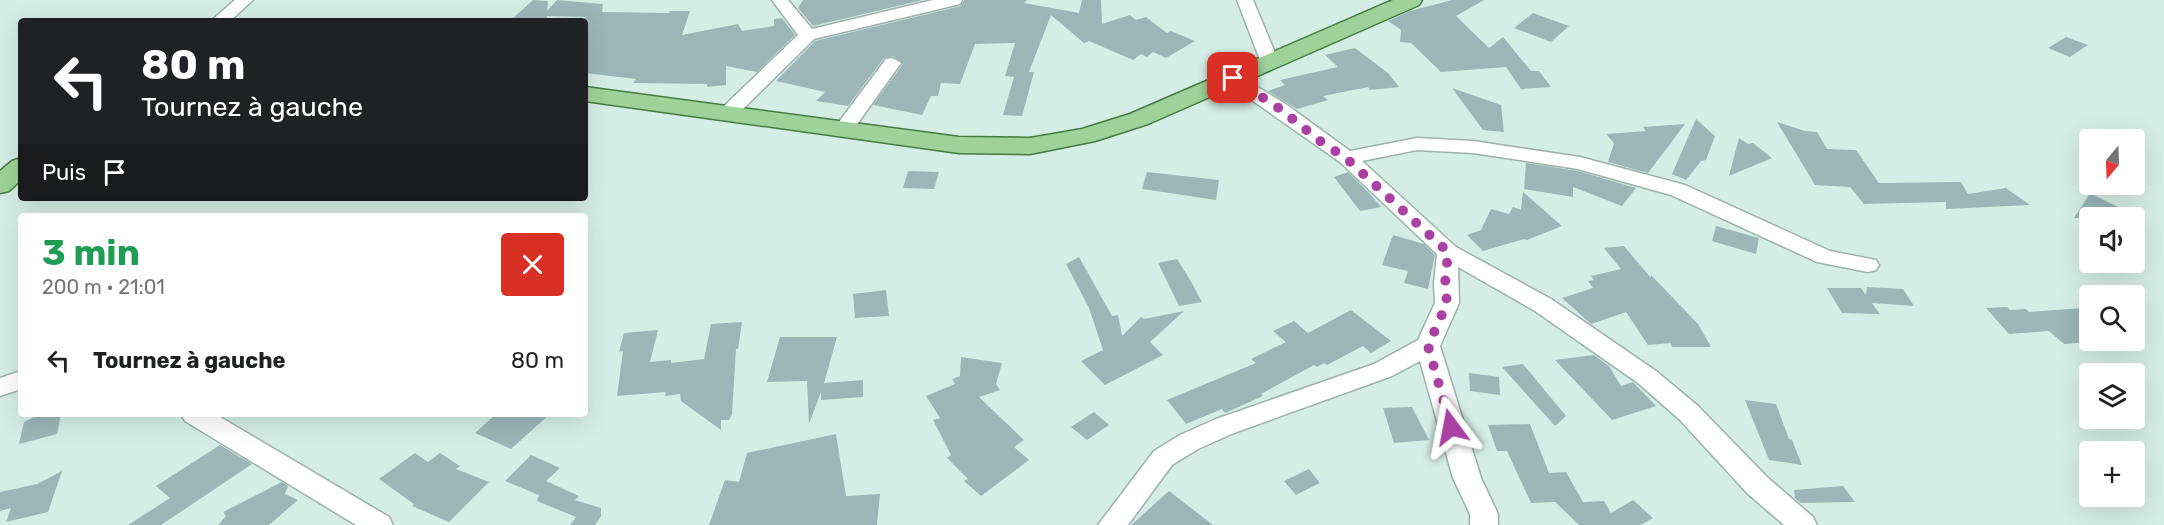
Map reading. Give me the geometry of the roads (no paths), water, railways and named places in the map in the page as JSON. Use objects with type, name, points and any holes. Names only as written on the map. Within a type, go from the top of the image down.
[{"type":"main road","points":[[588,94],[959,145],[1030,146],[1086,136],[1139,119],[1269,60],[1411,0]]},
{"type":"main road","points":[[0,185],[18,169]]},
{"type":"street","points":[[224,18],[245,0]]},
{"type":"street","points":[[780,0],[795,22],[808,35]]},
{"type":"street","points":[[728,113],[808,35],[954,0]]},
{"type":"street","points":[[1245,0],[1269,60]]},
{"type":"street","points":[[843,130],[892,63]]},
{"type":"street","points":[[1233,78],[1280,109],[1347,159],[1448,252],[1543,305],[1647,377],[1689,413],[1757,485],[1800,524]]},
{"type":"street","points":[[1347,159],[1417,144],[1473,147],[1580,162],[1678,190],[1825,257],[1868,265]]},
{"type":"street","points":[[1112,525],[1162,458],[1189,442],[1225,426],[1383,370],[1428,346],[1447,303],[1448,252]]},
{"type":"street","points":[[1428,346],[1467,478],[1484,514],[1484,525]]},
{"type":"street","points":[[0,387],[18,381]]},
{"type":"street","points":[[199,417],[379,525]]}]
